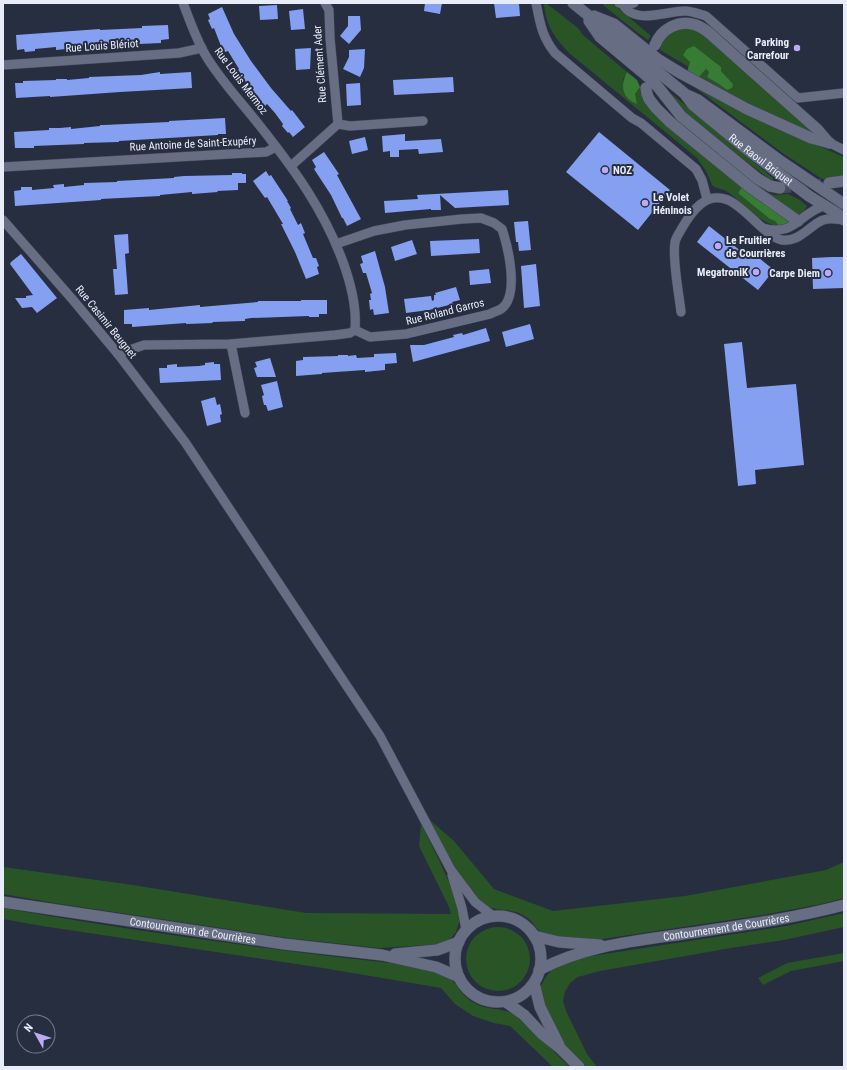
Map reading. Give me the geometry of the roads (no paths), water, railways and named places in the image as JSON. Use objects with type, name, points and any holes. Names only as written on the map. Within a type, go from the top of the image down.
[{"type":"street","name":"Rue Louis Mermoz","points":[[183,3],[206,56],[276,147]]},
{"type":"street","name":"Rue Clément Ader","points":[[325,3],[329,10],[330,38],[338,124]]},
{"type":"street","points":[[536,3],[542,33],[546,42],[555,53],[632,118],[641,123],[696,169],[702,180],[707,199]]},
{"type":"street","name":"Rue Raoul Briquet","points":[[573,3],[684,93],[698,100],[778,160],[844,204]]},
{"type":"street","points":[[621,4],[629,5],[634,3]]},
{"type":"street","points":[[621,4],[628,11],[640,15],[686,10],[706,16],[798,98],[844,93]]},
{"type":"street","points":[[582,11],[614,24],[659,60],[718,94],[811,138],[830,143],[844,150]]},
{"type":"street","points":[[582,11],[600,37],[654,82],[680,116],[758,180],[770,186],[780,188]]},
{"type":"street","points":[[655,45],[662,32],[669,27],[690,24],[702,28],[817,129],[830,143]]},
{"type":"street","name":"Rue Louis Blériot","points":[[3,65],[179,53],[202,48]]},
{"type":"street","points":[[646,88],[649,99],[670,122],[754,191],[809,230]]},
{"type":"street","name":"Rue Raoul Briquet","points":[[684,93],[693,105],[744,147],[823,206],[838,214],[844,220]]},
{"type":"street","points":[[291,166],[338,124],[350,126],[422,121]]},
{"type":"street","points":[[118,354],[144,345],[231,344],[335,336],[350,333],[355,330],[356,315],[351,288],[336,244],[320,209],[291,166],[276,147]]},
{"type":"street","name":"Rue Antoine de Saint-Exupéry","points":[[3,167],[266,152],[276,147]]},
{"type":"street","points":[[829,183],[844,181]]},
{"type":"street","points":[[820,221],[823,206],[830,195]]},
{"type":"street","points":[[681,312],[674,255],[675,240],[698,205],[707,199],[718,197],[729,200],[741,208],[769,234],[781,240],[796,238],[820,221],[830,218],[844,220]]},
{"type":"street","points":[[763,228],[770,230],[782,230],[792,227],[814,209],[823,206]]},
{"type":"street","name":"Rue Roland Garros","points":[[336,244],[374,231],[405,225],[481,218],[502,228],[507,246],[511,285],[509,297],[502,308],[490,314],[406,334],[370,337],[355,330]]},
{"type":"street","name":"Rue Casimir Beugnet","points":[[3,220],[118,354],[185,442],[380,736],[451,870]]},
{"type":"street","points":[[231,344],[245,414]]},
{"type":"street","points":[[451,870],[475,902],[493,916]]},
{"type":"street","points":[[451,870],[462,908],[466,930]]},
{"type":"street","name":"Contournement de Courrières","points":[[3,902],[284,944],[382,954],[436,967],[459,977]]},
{"type":"street","name":"Contournement de Courrières","points":[[540,970],[560,959],[608,945],[773,921],[844,905]]},
{"type":"street","points":[[493,916],[512,918],[524,925],[534,936],[540,952],[540,970],[534,983],[522,995],[506,1002],[487,1001],[478,998],[464,985],[456,968],[455,959],[458,942],[466,930],[478,921],[493,916]]},
{"type":"street","name":"Contournement de Courrières","points":[[534,936],[558,942],[608,945]]},
{"type":"street","name":"Contournement de Courrières","points":[[382,954],[426,952],[437,950],[458,942]]},
{"type":"street","points":[[534,983],[540,1007],[561,1049]]},
{"type":"street","points":[[506,1002],[524,1015],[542,1034],[561,1049],[579,1067]]},
{"type":"tunnel","points":[[780,188],[821,184]]},
{"type":"place","name":"Parking Carrefour","points":[[797,48]]},
{"type":"place","name":"NOZ","points":[[605,170]]},
{"type":"place","name":"Le Volet Héninois","points":[[645,203]]},
{"type":"place","name":"Le Fruitier de Courrières","points":[[718,246]]},
{"type":"place","name":"MegatroniK","points":[[756,272]]},
{"type":"place","name":"Carpe Diem","points":[[828,273]]}]
